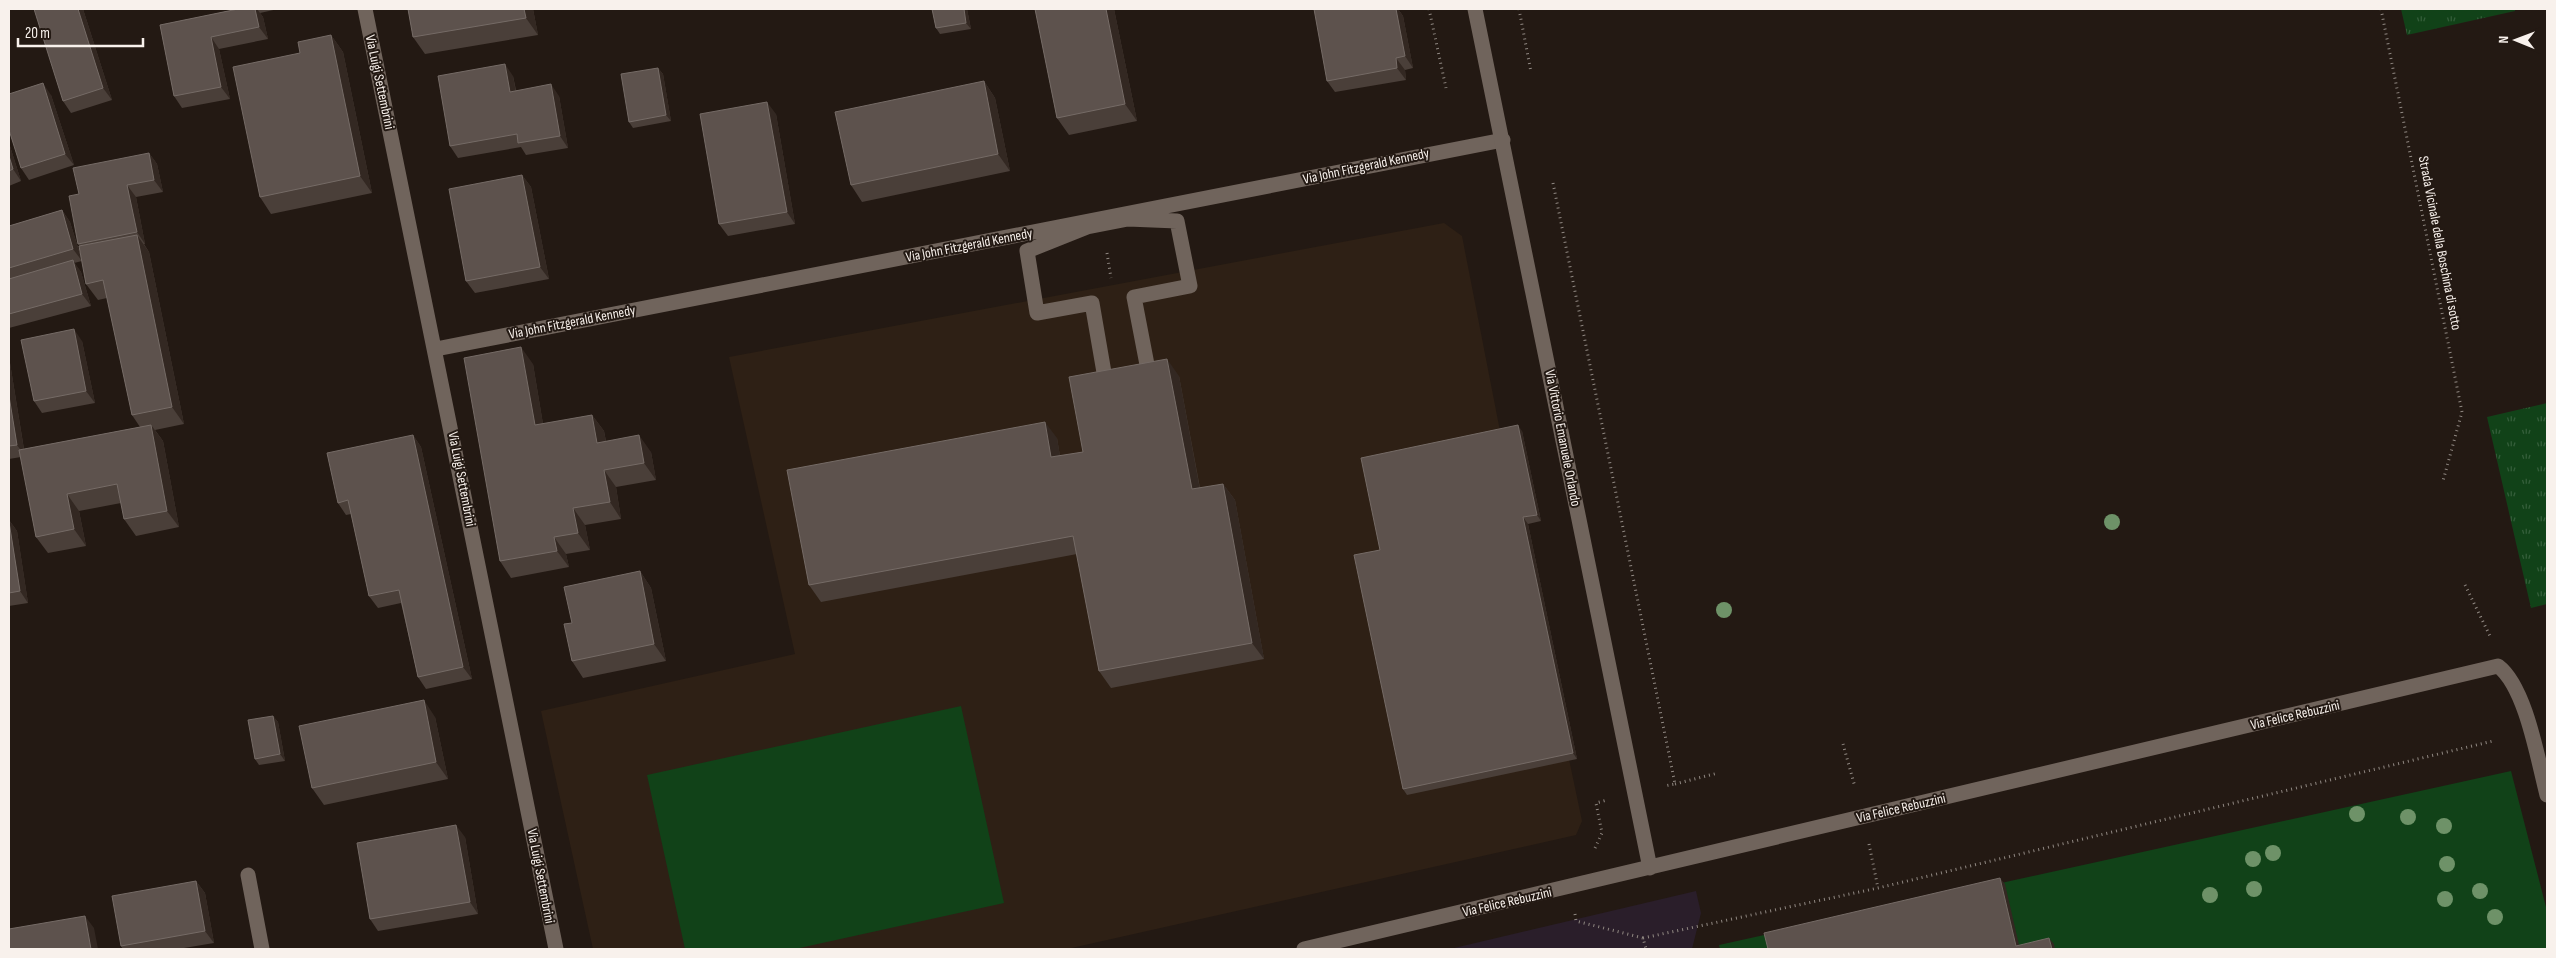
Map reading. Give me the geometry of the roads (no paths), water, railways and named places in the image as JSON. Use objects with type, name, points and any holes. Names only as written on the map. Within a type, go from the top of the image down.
[{"type":"street","name":"Via Luigi Settembrini","points":[[365,9],[436,349],[556,949]]},
{"type":"street","name":"Via Vittorio Emanuele Orlando","points":[[1475,9],[1650,868]]},
{"type":"street","name":"Via John Fitzgerald Kennedy","points":[[436,349],[1503,140]]},
{"type":"street","points":[[1128,219],[1177,221],[1190,286],[1134,298],[1149,375],[1106,384],[1092,303],[1037,313],[1027,251],[1087,227],[1128,219]]},
{"type":"street","name":"Via Felice Rebuzzini","points":[[1304,949],[2498,666],[2509,675],[2519,694],[2547,795]]},
{"type":"street","points":[[248,875],[262,949]]}]
